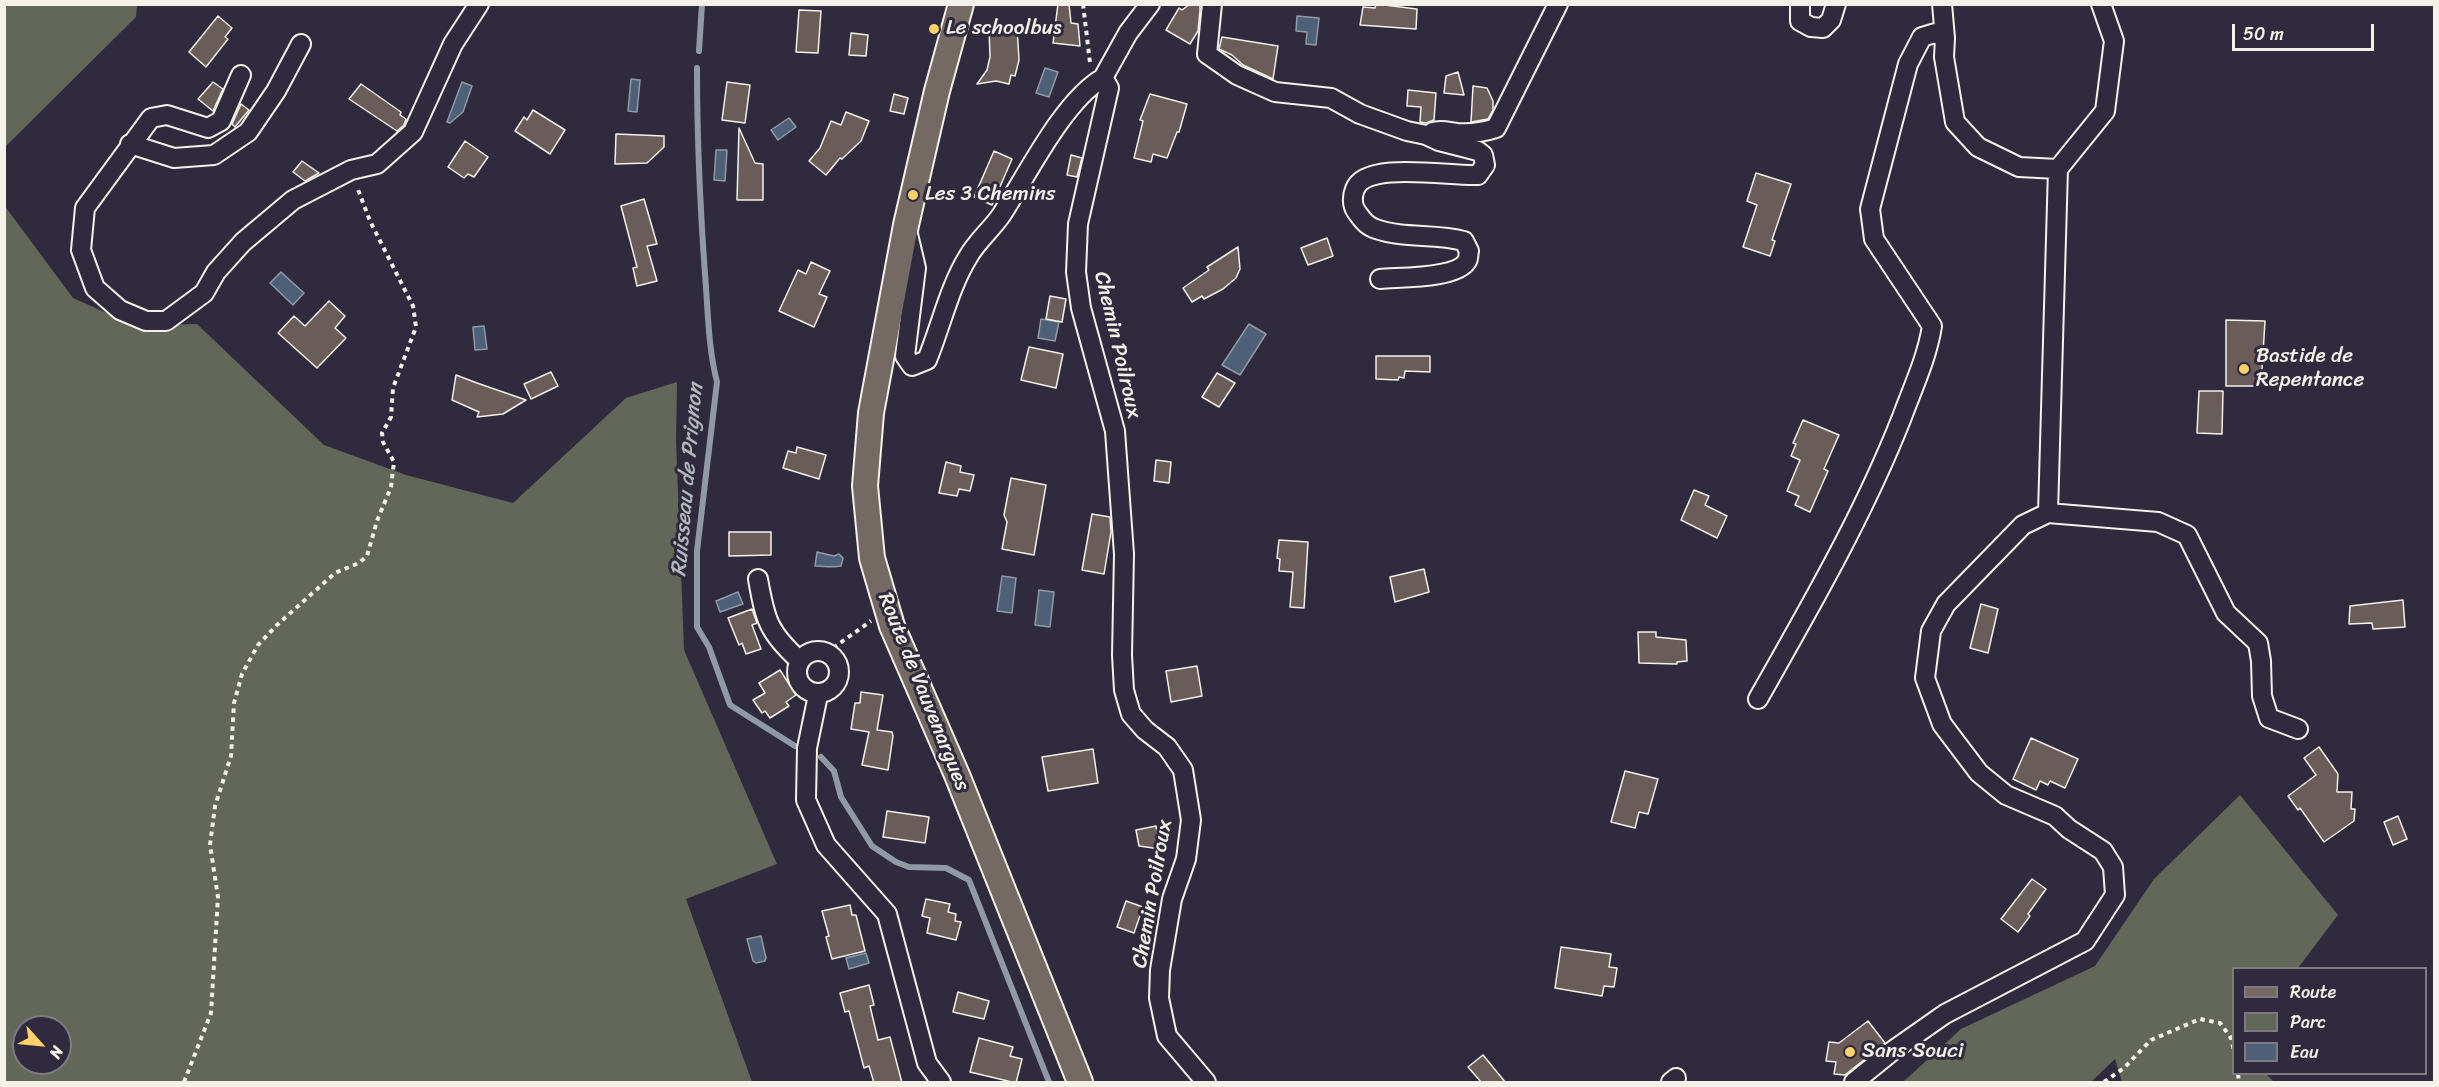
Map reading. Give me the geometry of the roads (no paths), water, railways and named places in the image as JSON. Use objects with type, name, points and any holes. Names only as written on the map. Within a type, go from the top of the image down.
[{"type":"main road","name":"Route de Vauvenargues","points":[[961,4],[937,91],[906,225],[871,413],[864,486],[872,558],[888,614],[957,775],[1080,1083]]},
{"type":"street","points":[[241,75],[221,121],[208,128],[167,115],[151,118],[85,208],[81,250],[95,288],[120,310],[146,321],[166,321],[204,293],[216,272],[243,242],[293,200],[351,170],[377,164],[413,132],[453,44],[479,4]]},
{"type":"street","points":[[906,225],[916,268],[905,356],[912,366],[927,360],[952,291],[968,257],[1001,215],[1026,172],[1069,110],[1098,81],[1128,33],[1150,4]]},
{"type":"street","points":[[1212,4],[1207,54],[1220,65],[1275,92],[1331,98],[1370,117],[1407,131],[1478,151],[1485,159],[1483,171],[1478,176],[1435,173],[1376,174],[1357,182],[1353,194],[1354,207],[1366,224],[1376,229],[1397,233],[1448,237],[1464,242],[1469,251],[1467,261],[1459,268],[1444,274],[1380,279]]},
{"type":"street","points":[[1426,135],[1438,130],[1458,133],[1480,132],[1496,128],[1558,4]]},
{"type":"street","points":[[1800,4],[1800,21],[1811,27],[1822,28],[1831,20],[1836,4]]},
{"type":"street","points":[[1942,4],[1944,57],[1955,122],[1978,147],[2019,167],[2058,169]]},
{"type":"street","points":[[2049,513],[2058,169],[2104,111],[2114,42],[2101,4]]},
{"type":"street","points":[[1758,699],[1818,591],[1880,471],[1928,350],[1932,326],[1874,239],[1870,209],[1908,64],[1922,37],[1935,33],[1945,38]]},
{"type":"street","points":[[130,144],[174,158],[214,155],[248,132],[276,91],[301,44]]},
{"type":"street","name":"Chemin Poilroux","points":[[1098,81],[1109,88],[1078,224],[1076,272],[1081,308],[1115,431],[1124,554],[1122,655],[1125,690],[1131,714],[1144,730],[1167,747],[1183,770],[1191,820],[1186,859],[1172,899],[1160,970],[1159,998],[1167,1036],[1206,1083]]},
{"type":"street","points":[[1854,1083],[1895,1049],[1945,1014],[2085,941],[2115,895],[2113,867],[2103,851],[2069,829],[2055,816],[2006,795],[1979,773],[1942,724],[1925,678],[1931,631],[1946,604],[2023,525],[2049,513],[2158,522],[2187,536],[2226,614],[2258,643],[2262,696],[2269,718],[2298,729]]},
{"type":"street","points":[[758,579],[768,626],[783,646],[799,660]]},
{"type":"street","points":[[811,651],[826,653],[833,657],[839,666],[838,676],[831,690],[818,695],[809,692],[797,680],[796,670],[799,660],[811,651]]},
{"type":"street","points":[[818,695],[807,748],[806,800],[826,845],[887,914],[927,1063],[941,1083]]},
{"type":"water","points":[[1297,16],[1319,18],[1316,45],[1306,44],[1307,32],[1296,31]]},
{"type":"water","points":[[1045,68],[1058,72],[1049,97],[1036,93]]},
{"type":"water","points":[[631,79],[640,80],[637,112],[628,111]]},
{"type":"water","points":[[462,82],[472,86],[463,112],[450,123],[447,122]]},
{"type":"water","points":[[789,118],[796,127],[778,140],[771,130]]},
{"type":"water","points":[[716,150],[727,150],[725,181],[714,180]]},
{"type":"water","points":[[281,272],[304,293],[293,305],[270,283]]},
{"type":"water","points":[[1041,319],[1059,322],[1055,341],[1038,338]]},
{"type":"water","points":[[1249,324],[1266,334],[1240,375],[1222,365]]},
{"type":"water","points":[[484,326],[487,349],[475,350],[473,327]]},
{"type":"water","points":[[817,552],[834,556],[839,554],[843,558],[841,566],[815,566]]},
{"type":"water","points":[[1002,576],[1016,578],[1012,613],[997,611]]},
{"type":"water","points":[[1039,590],[1054,592],[1050,627],[1035,625]]},
{"type":"water","points":[[738,592],[743,604],[720,612],[716,601]]},
{"type":"water","points":[[761,936],[766,958],[765,961],[756,963],[753,961],[747,939]]},
{"type":"water","points":[[866,953],[869,963],[849,969],[846,958]]},
{"type":"waterway","name":"Ruisseau de Prignon","points":[[699,51],[702,4]]},
{"type":"waterway","name":"Ruisseau de Prignon","points":[[697,68],[703,248],[710,342],[717,382],[697,551],[697,627],[709,647],[730,705],[795,746]]},
{"type":"waterway","name":"Ruisseau de Prignon","points":[[821,757],[834,771],[841,797],[872,846],[896,862],[909,867],[946,868],[969,880],[1049,1082]]},
{"type":"place","name":"Le schoolbus","points":[[934,29]]},
{"type":"place","name":"Les 3 Chemins","points":[[913,195]]},
{"type":"place","name":"Bastide de Repentance","points":[[2244,369]]},
{"type":"place","name":"Sans Souci","points":[[1850,1052]]}]
